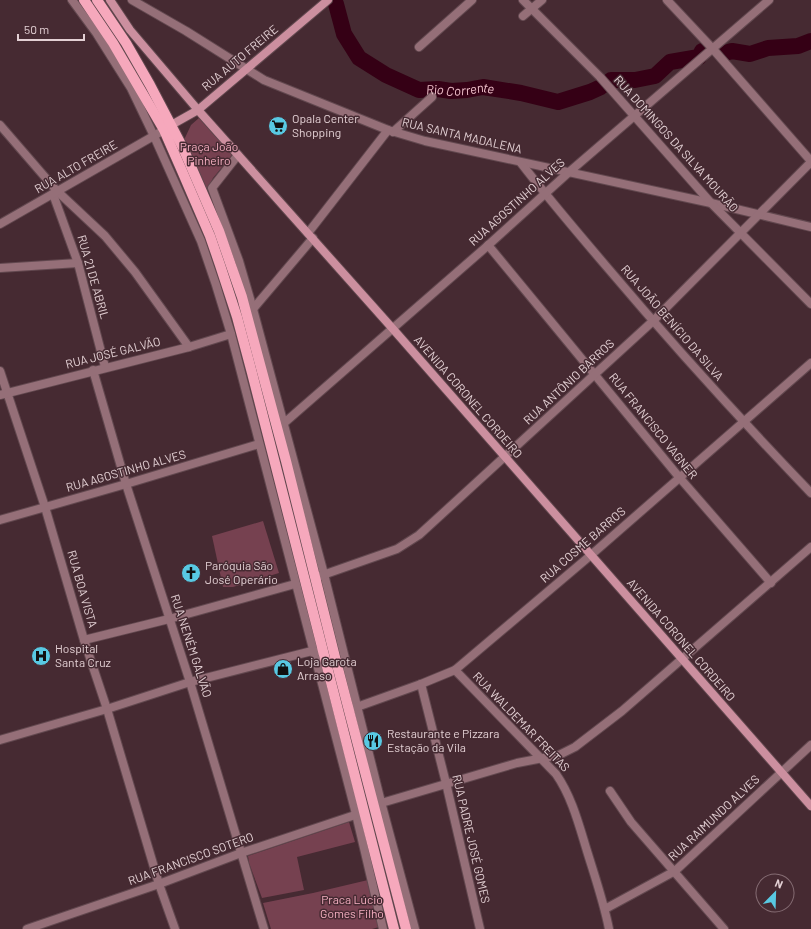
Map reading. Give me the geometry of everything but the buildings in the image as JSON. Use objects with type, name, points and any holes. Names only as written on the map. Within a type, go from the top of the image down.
[{"type":"main road","points":[[84,0],[168,127]]},
{"type":"main road","points":[[97,0],[126,43],[219,231],[242,297],[286,461],[320,576],[335,657],[354,708],[378,804],[406,929]]},
{"type":"main road","points":[[219,231],[237,317],[324,654],[360,813],[394,929]]},
{"type":"main road","points":[[274,464],[286,461]]},
{"type":"street","points":[[72,0],[97,34],[127,82],[154,136],[201,241],[216,285],[231,334],[312,650],[360,813],[383,929]]},
{"type":"street","name":"AVENIDA CORONEL CORDEIRO","points":[[110,0],[130,30],[198,110],[393,329],[811,806]]},
{"type":"street","name":"RUA SANTA MADALENA","points":[[132,0],[186,31],[264,80],[391,131],[425,141],[521,163],[711,203],[811,227]]},
{"type":"street","points":[[419,47],[472,0]]},
{"type":"street","name":"RUA DOMINGOS DA SILVA MOURÃO","points":[[523,0],[600,77],[711,203],[811,304]]},
{"type":"street","points":[[523,16],[542,0]]},
{"type":"street","points":[[668,0],[712,48],[811,162]]},
{"type":"street","name":"RUA AGOSTINHO ALVES","points":[[283,424],[488,246],[568,173],[769,0]]},
{"type":"street","name":"RUA AUTO FREIRE","points":[[168,127],[198,110],[325,1]]},
{"type":"street","points":[[253,309],[391,131],[432,97]]},
{"type":"street","points":[[0,124],[55,192],[105,236],[135,272],[189,347]]},
{"type":"street","name":"RUA ALTO FREIRE","points":[[0,224],[168,127]]},
{"type":"street","points":[[238,155],[212,188],[219,231],[239,261],[253,309],[320,576],[346,661],[354,708]]},
{"type":"street","name":"RUA ANTÔNIO BARROS","points":[[320,576],[397,550],[419,535],[653,321],[811,162]]},
{"type":"street","name":"RUA JOÃO BENÍCIO DA SILVA","points":[[521,163],[545,194],[653,321],[744,423],[811,493]]},
{"type":"street","name":"RUA 21 DE ABRIL","points":[[55,192],[78,263],[105,367]]},
{"type":"street","points":[[201,241],[219,231]]},
{"type":"street","name":"RUA FRANCISCO VAGNER","points":[[488,246],[679,477],[771,583]]},
{"type":"street","points":[[0,268],[78,263]]},
{"type":"street","name":"RUA JOSÉ GALVÃO","points":[[4,393],[189,347],[231,334]]},
{"type":"street","name":"RUA COSME BARROS","points":[[354,708],[455,670],[591,555],[811,363]]},
{"type":"street","name":"RUA NENÉM GALVÃO","points":[[93,370],[126,484],[190,682],[264,929]]},
{"type":"street","name":"RUA BOA VISTA","points":[[0,372],[4,393],[45,507],[84,640],[107,709],[175,929]]},
{"type":"street","name":"RUA AGOSTINHO ALVES","points":[[0,520],[259,444]]},
{"type":"street","points":[[415,929],[378,804],[517,762],[560,755],[575,747],[622,711],[811,547]]},
{"type":"street","points":[[84,640],[169,619],[295,584]]},
{"type":"street","points":[[0,740],[107,709],[190,682],[312,650],[346,661]]},
{"type":"street","name":"RUA WALDEMAR FREITAS","points":[[455,670],[542,759],[556,774],[565,787],[605,909],[609,929]]},
{"type":"street","name":"RUA PADRE JOSÉ GOMES","points":[[421,684],[480,929]]},
{"type":"street","name":"RUA RAIMUNDO ALVES","points":[[605,909],[675,871],[811,745]]},
{"type":"street","points":[[610,791],[632,822],[724,929]]},
{"type":"street","name":"RUA FRANCISCO SOTERO","points":[[27,929],[160,884],[241,853],[360,813]]},
{"type":"green space","name":"Praça João Pinheiro","points":[[199,118],[232,155],[213,178],[209,186],[219,214],[216,214],[184,140],[191,125]]},
{"type":"green space","points":[[263,521],[279,573],[233,587],[223,587],[212,536]]},
{"type":"green space","points":[[349,822],[355,842],[297,857],[304,890],[262,898],[249,863],[248,856]]},
{"type":"green space","name":"Praca Lúcio Gomes Filho","points":[[368,880],[379,927],[372,929],[271,929],[263,903]]},
{"type":"waterway","name":"Rio Corrente","points":[[336,4],[344,34],[359,58],[386,75],[419,90],[438,89],[451,91],[483,87],[521,93],[558,102],[601,87]]},
{"type":"waterway","name":"Rio Corrente","points":[[725,53],[732,51],[750,54],[768,48],[798,46],[811,41]]},
{"type":"waterway","name":"Rio Corrente","points":[[611,80],[635,80],[655,76],[670,62],[699,57],[702,51]]},
{"type":"place","name":"Opala Center Shopping","points":[[278,126]]},
{"type":"place","name":"Paróquia São José Operário","points":[[191,573]]},
{"type":"place","name":"Hospital Santa Cruz","points":[[41,656]]},
{"type":"place","name":"Loja Garota Arraso","points":[[283,669]]},
{"type":"place","name":"Restaurante e Pizzara Estação da Vila","points":[[373,741]]}]
